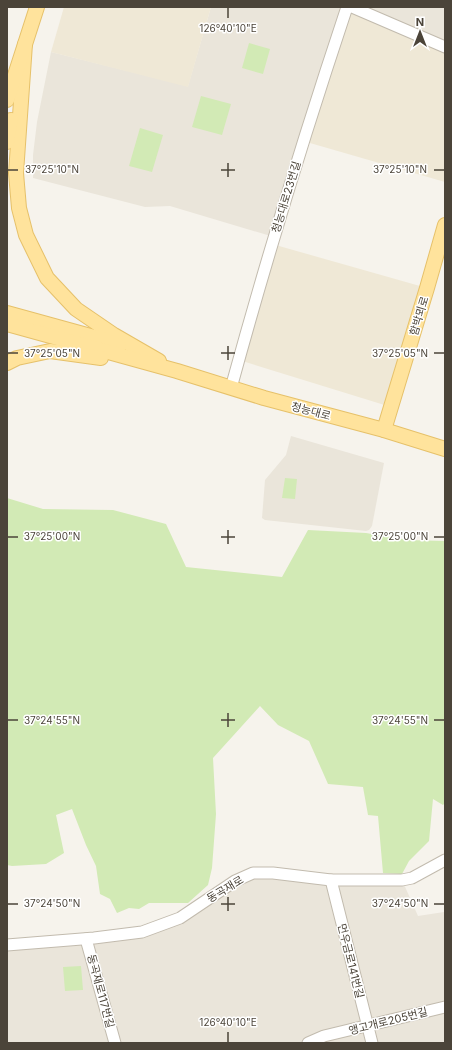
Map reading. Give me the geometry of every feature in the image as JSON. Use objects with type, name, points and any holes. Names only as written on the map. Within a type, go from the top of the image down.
[{"type":"main road","points":[[7,100],[37,7]]},
{"type":"main road","points":[[7,75],[25,44]]},
{"type":"main road","points":[[7,142],[25,44]]},
{"type":"main road","points":[[25,44],[16,173],[19,208],[26,235],[47,278],[76,309],[114,336],[177,371]]},
{"type":"main road","name":"함박뫼로","points":[[384,430],[428,288],[445,225]]},
{"type":"main road","points":[[7,313],[105,340],[177,371]]},
{"type":"main road","points":[[7,324],[177,371]]},
{"type":"main road","points":[[7,363],[17,358],[50,351],[134,362],[177,371]]},
{"type":"main road","name":"청능대로","points":[[177,371],[264,398],[384,430],[445,449]]},
{"type":"street","name":"청능대로23번길","points":[[231,388],[274,237],[310,119],[347,7]]},
{"type":"street","points":[[352,7],[445,47]]},
{"type":"street","name":"동곡재로","points":[[7,945],[86,939],[142,932],[180,918],[235,881],[253,873],[272,873],[331,880],[402,880],[412,878],[445,860]]},
{"type":"street","name":"먼우금로141번길","points":[[331,880],[372,1043]]},
{"type":"street","name":"동곡재로117번길","points":[[86,939],[115,1043]]},
{"type":"street","name":"앵고개로205번길","points":[[308,1043],[324,1036],[445,1007]]},
{"type":"shaded area","points":[[64,7],[211,7],[188,87],[51,52]]},
{"type":"shaded area","points":[[211,7],[347,7],[274,237],[170,206],[145,207],[33,178],[33,155],[37,122],[51,52],[188,86]]},
{"type":"shaded area","points":[[347,7],[445,47],[445,182],[303,141]]},
{"type":"shaded area","points":[[352,7],[445,7],[445,47]]},
{"type":"shaded area","points":[[272,244],[427,288],[391,407],[239,360]]},
{"type":"shaded area","points":[[291,436],[384,463],[372,526],[369,530],[366,531],[265,520],[262,518],[265,480],[286,455]]},
{"type":"shaded area","points":[[253,873],[402,880],[418,916],[444,912],[445,1043],[7,1043],[7,945],[142,932]]},
{"type":"green space","points":[[249,43],[270,49],[263,74],[242,68]]},
{"type":"green space","points":[[201,96],[231,104],[222,135],[192,127]]},
{"type":"green space","points":[[140,128],[163,135],[152,172],[129,166]]},
{"type":"green space","points":[[285,478],[297,479],[295,499],[282,498]]},
{"type":"green space","points":[[7,498],[43,509],[113,510],[166,524],[186,567],[282,577],[308,530],[366,533],[407,540],[445,541],[445,803],[443,805],[433,799],[429,841],[409,861],[402,874],[383,873],[378,816],[368,815],[363,787],[328,784],[309,741],[278,725],[260,706],[213,758],[216,814],[212,868],[208,885],[188,903],[149,903],[139,909],[129,908],[117,913],[110,899],[100,894],[96,866],[72,809],[56,815],[64,853],[46,864],[7,865]]},
{"type":"green space","points":[[81,966],[83,990],[65,991],[63,967]]}]
